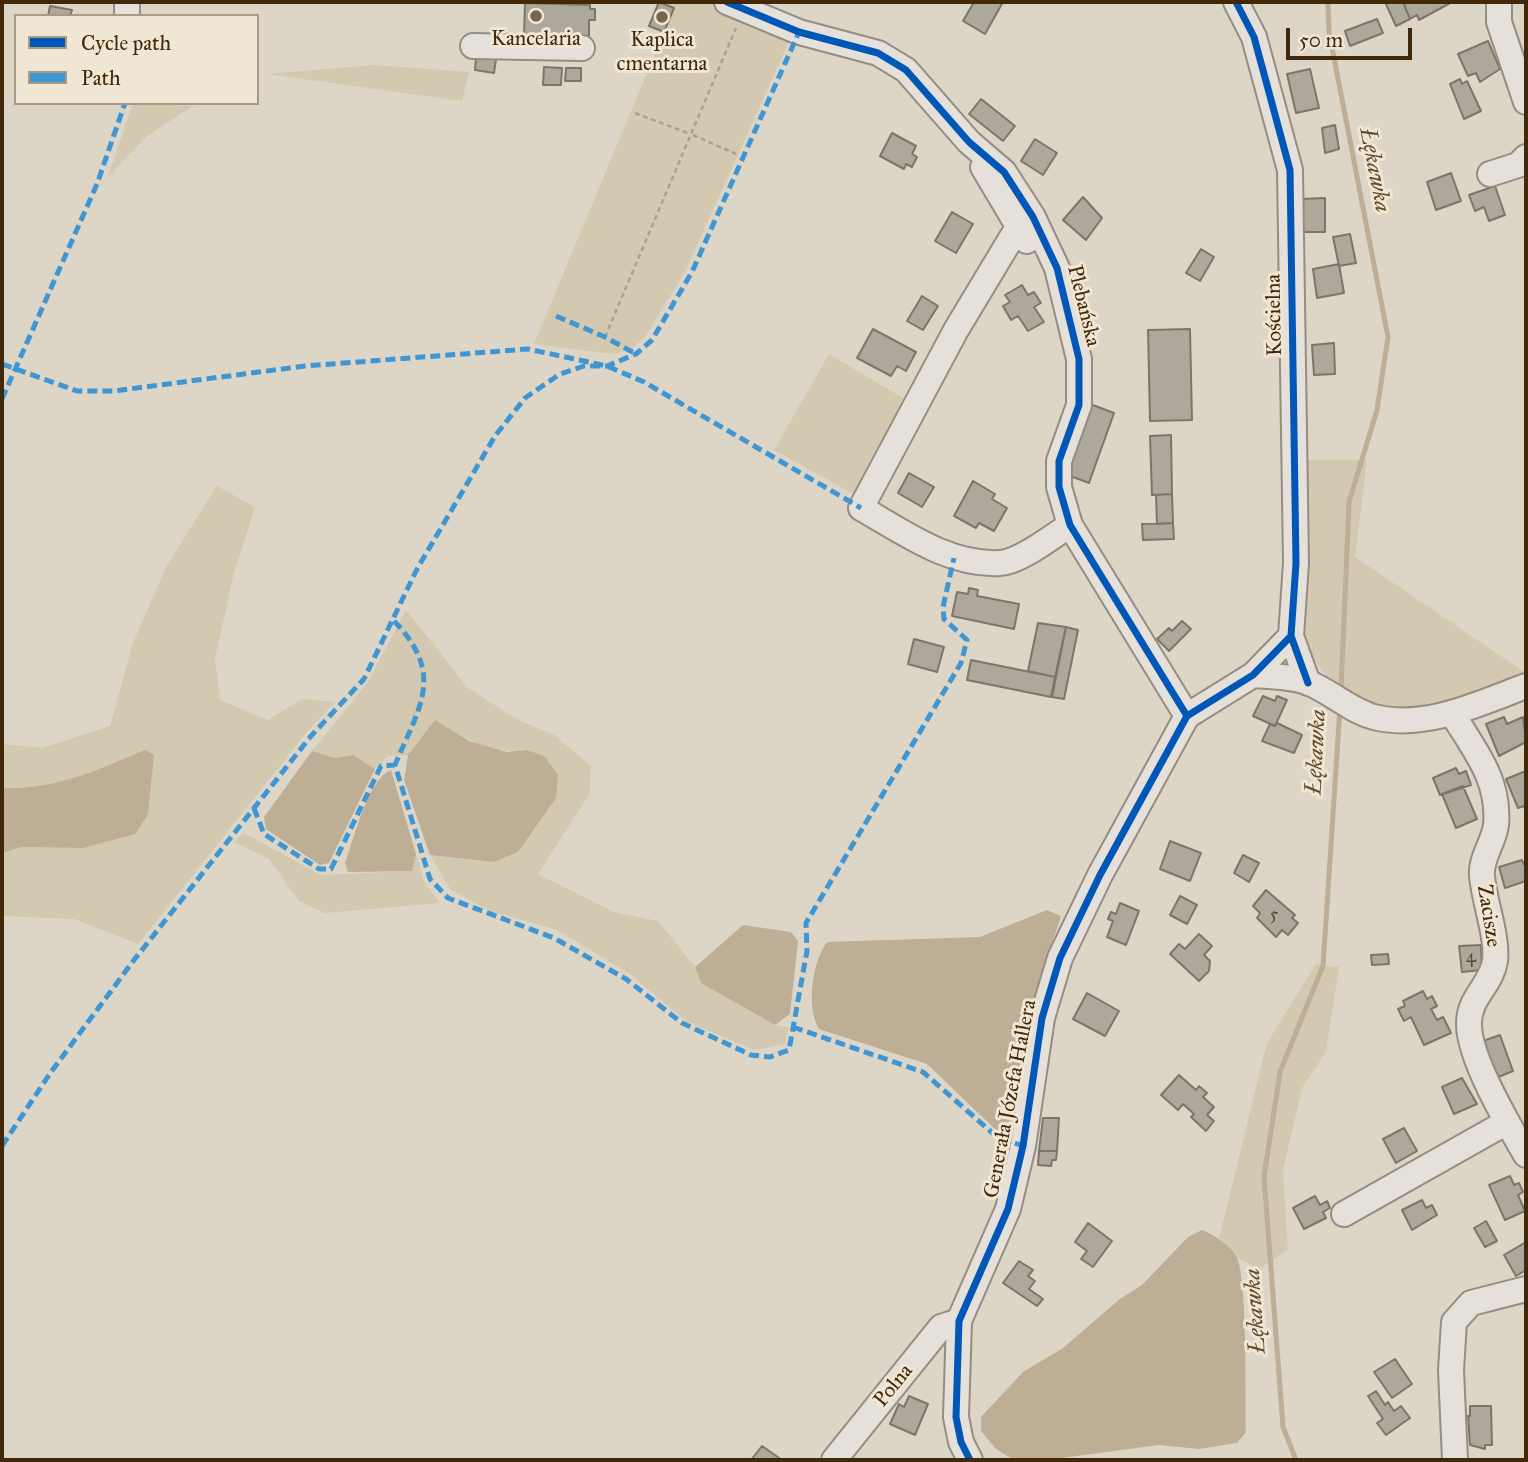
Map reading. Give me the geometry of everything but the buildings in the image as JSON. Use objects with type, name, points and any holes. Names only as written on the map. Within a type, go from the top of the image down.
[{"type":"street","name":"Plebańska","points":[[727,2],[799,32],[878,53],[906,71],[969,142],[1004,172],[1033,217],[1057,268],[1079,359],[1079,405],[1059,461],[1059,487],[1070,525],[1187,716]]},
{"type":"street","name":"Kościelna","points":[[1236,2],[1254,37],[1290,170],[1296,563],[1291,636]]},
{"type":"street","points":[[1499,2],[1499,22],[1526,102]]},
{"type":"street","points":[[473,46],[582,48]]},
{"type":"street","points":[[969,142],[1018,227],[1064,298]]},
{"type":"street","points":[[1490,174],[1518,165],[1526,157]]},
{"type":"street","points":[[1018,227],[956,330],[861,508],[954,558],[1001,564],[1030,551],[1070,525]]},
{"type":"street","points":[[1291,636],[1308,683]]},
{"type":"street","name":"Generała Józefa Hallera","points":[[970,1460],[961,1442],[956,1417],[959,1321],[1008,1209],[1023,1146],[1042,1018],[1060,958],[1100,874],[1187,716],[1253,675],[1291,636]]},
{"type":"street","points":[[1253,675],[1308,683],[1374,717],[1411,720],[1452,713],[1526,686]]},
{"type":"street","name":"Zacisze","points":[[1452,713],[1494,784],[1496,826],[1481,873],[1495,959],[1488,982],[1473,999],[1469,1025],[1477,1056],[1507,1122],[1526,1155]]},
{"type":"street","points":[[1343,1214],[1507,1122]]},
{"type":"street","points":[[1455,1460],[1451,1370],[1454,1322],[1471,1303],[1526,1289]]},
{"type":"street","name":"Polna","points":[[834,1460],[942,1327],[959,1321]]},
{"type":"path","points":[[606,337],[736,27]]},
{"type":"path","points":[[635,113],[736,154]]},
{"type":"shaded area","points":[[659,2],[710,2],[792,35],[685,272],[644,338],[629,351],[613,354],[534,344],[664,32],[649,26]]},
{"type":"shaded area","points":[[374,65],[469,72],[462,101],[267,74]]},
{"type":"shaded area","points":[[132,105],[193,106],[147,136],[108,177]]},
{"type":"shaded area","points":[[829,354],[908,401],[859,497],[774,450]]},
{"type":"shaded area","points":[[1300,460],[1367,460],[1355,557],[1526,673],[1526,677],[1464,699],[1409,710],[1377,708],[1329,679],[1301,643]]},
{"type":"shaded area","points":[[217,486],[255,507],[233,577],[215,659],[220,700],[268,720],[302,699],[335,702],[306,733],[138,944],[74,919],[2,916],[2,853],[21,847],[83,848],[145,750],[58,782],[2,788],[2,744],[42,748],[110,726],[133,643],[166,567]]},
{"type":"shaded area","points":[[406,610],[467,687],[518,720],[554,735],[591,766],[590,793],[538,874],[614,912],[658,921],[695,967],[701,983],[775,1025],[789,1028],[785,1044],[754,1050],[686,1021],[630,974],[557,930],[490,911],[451,890],[430,855],[493,862],[527,750],[490,747],[468,739],[435,721],[408,755],[388,756],[375,769],[353,755],[335,758],[312,751],[368,682]]},
{"type":"shaded area","points":[[435,720],[469,741],[507,752],[527,750],[544,756],[558,775],[556,798],[518,852],[494,862],[430,855],[404,780],[408,755]]},
{"type":"shaded area","points":[[145,750],[154,755],[148,814],[135,834],[83,848],[21,847],[2,853],[2,788],[58,782]]},
{"type":"shaded area","points":[[312,751],[335,758],[353,755],[375,769],[329,863],[320,865],[266,829],[264,817]]},
{"type":"shaded area","points":[[391,770],[416,854],[412,871],[348,872],[345,863],[363,811],[375,785]]},
{"type":"shaded area","points":[[244,833],[321,875],[411,871],[416,854],[424,882],[440,903],[325,913],[299,901],[269,859],[234,842]]},
{"type":"shaded area","points":[[1047,910],[1061,916],[1040,979],[1017,1103],[1008,1127],[998,1132],[927,1064],[819,1029],[813,1009],[812,985],[818,961],[827,942],[980,937]]},
{"type":"shaded area","points":[[743,925],[791,932],[798,941],[790,1014],[775,1025],[701,983],[695,967]]},
{"type":"shaded area","points":[[1316,964],[1339,967],[1326,1052],[1302,1088],[1283,1170],[1288,1250],[1259,1269],[1237,1257],[1219,1238],[1267,1043]]},
{"type":"shaded area","points":[[1202,1230],[1229,1247],[1240,1268],[1244,1312],[1246,1432],[1237,1443],[1199,1449],[1159,1445],[1046,1460],[1014,1460],[996,1449],[981,1431],[981,1417],[1023,1372],[1063,1348],[1120,1299],[1142,1285],[1188,1237]]},
{"type":"waterway","name":"Łękawka","points":[[1328,2],[1329,32],[1388,337],[1377,410],[1349,502],[1341,691]]},
{"type":"waterway","name":"Łękawka","points":[[1296,1460],[1283,1427],[1264,1177],[1280,1072],[1323,966],[1340,708]]},
{"type":"marked path","points":[[2,1146],[51,1072],[134,960],[311,736],[364,679],[417,569],[495,436],[525,398],[560,374],[584,366],[607,366],[636,354],[652,340],[692,272],[799,32]]},
{"type":"marked path","points":[[2,399],[97,184],[124,105]]},
{"type":"marked path","points":[[556,316],[636,354]]},
{"type":"marked path","points":[[2,364],[77,391],[114,391],[305,366],[528,349],[607,366],[644,382],[861,508]]},
{"type":"marked path","points":[[394,621],[410,640],[419,658],[423,675],[419,708],[395,765],[430,879],[448,898],[554,938],[626,979],[682,1023],[751,1055],[770,1057],[789,1050],[807,951],[806,923],[961,663],[967,640],[944,619],[943,607],[954,558]]},
{"type":"marked path","points":[[254,808],[264,834],[319,869],[331,869],[381,766],[395,765]]},
{"type":"marked path","points":[[793,1027],[923,1072],[997,1137],[1023,1146]]},
{"type":"cycle path","points":[[727,2],[799,32],[878,53],[906,70],[969,142],[1004,172],[1033,217],[1057,268],[1079,359],[1079,405],[1059,461],[1059,487],[1070,525],[1187,716]]},
{"type":"cycle path","points":[[1236,2],[1254,37],[1290,170],[1296,563],[1291,636],[1308,683]]},
{"type":"cycle path","points":[[970,1460],[961,1442],[956,1417],[959,1321],[1008,1209],[1023,1146],[1042,1018],[1060,958],[1100,875],[1187,716],[1253,675],[1291,636]]},
{"type":"place","name":"Kancelaria","points":[[536,16]]},
{"type":"place","name":"Kaplica cmentarna","points":[[662,17]]}]
